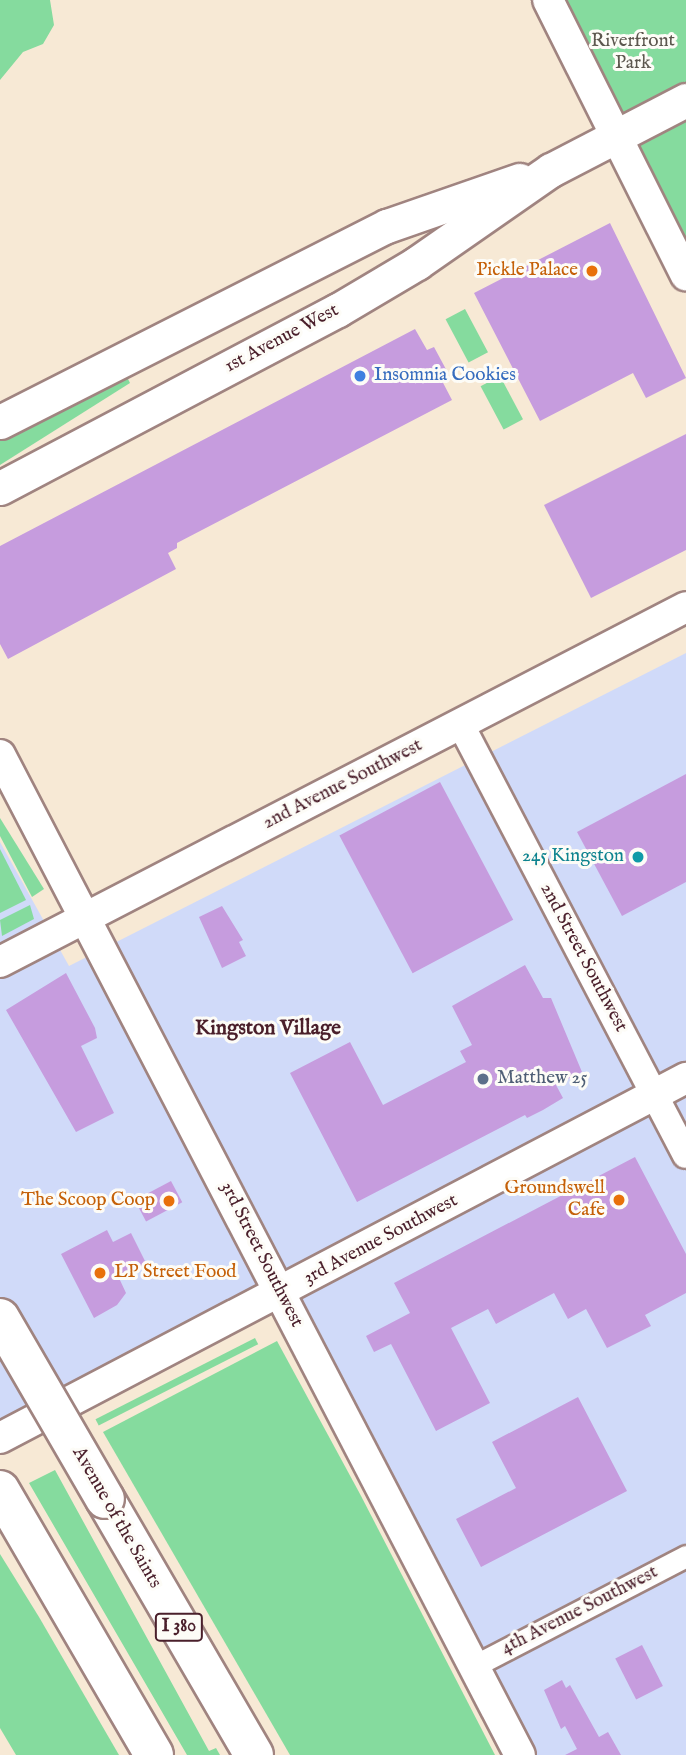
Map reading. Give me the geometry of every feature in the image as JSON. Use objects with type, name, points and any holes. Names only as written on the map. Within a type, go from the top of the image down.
[{"type":"highway","name":"Avenue of the Saints","points":[[0,1318],[254,1755]]},
{"type":"highway","points":[[0,1490],[154,1755]]},
{"type":"main road","points":[[548,0],[686,275]]},
{"type":"main road","name":"1st Avenue West","points":[[0,488],[338,310],[417,263],[551,170],[686,100]]},
{"type":"main road","name":"1st Avenue West","points":[[0,422],[387,226],[551,170]]},
{"type":"main road","name":"2nd Avenue Southwest","points":[[0,962],[686,607]]},
{"type":"main road","name":"3rd Street Southwest","points":[[0,755],[520,1755]]},
{"type":"main road","name":"3rd Avenue Southwest","points":[[0,1438],[686,1078]]},
{"type":"street","name":"2nd Street Southwest","points":[[461,725],[686,1155]]},
{"type":"street","name":"4th Avenue Southwest","points":[[474,1666],[686,1556]]},
{"type":"shaded area","name":"Kingston Village","points":[[686,653],[686,1755],[520,1755],[280,1293],[0,1438],[0,842],[69,966]]},
{"type":"green space","points":[[0,0],[50,0],[54,25],[43,44],[23,52],[0,80]]},
{"type":"green space","name":"Riverfront Park","points":[[548,0],[686,0],[686,275]]},
{"type":"green space","points":[[465,309],[488,352],[469,363],[446,319]]},
{"type":"green space","points":[[500,376],[523,419],[504,430],[481,386]]},
{"type":"green space","points":[[127,377],[130,383],[0,465],[0,437]]},
{"type":"green space","points":[[0,818],[44,889],[32,897],[0,836]]},
{"type":"green space","points":[[0,849],[26,900],[0,913]]},
{"type":"green space","points":[[30,905],[34,919],[2,936],[0,920]]},
{"type":"green space","points":[[255,1338],[258,1344],[99,1426],[96,1419]]},
{"type":"green space","points":[[277,1341],[360,1494],[495,1755],[290,1755],[103,1432]]},
{"type":"green space","points":[[55,1470],[209,1751],[216,1748],[220,1755],[187,1755],[29,1483]]},
{"type":"green space","points":[[0,1554],[119,1755],[16,1755],[0,1728]]},
{"type":"building","points":[[610,223],[686,378],[646,398],[633,373],[540,421],[474,293]]},
{"type":"building","points":[[415,329],[427,350],[434,347],[448,373],[440,377],[452,400],[177,543],[177,548],[168,553],[176,569],[8,659],[0,644],[0,546]]},
{"type":"building","points":[[686,434],[686,550],[591,598],[544,505]]},
{"type":"building","name":"245 Kingston","points":[[686,774],[686,882],[622,916],[577,832]]},
{"type":"building","points":[[440,782],[513,920],[413,973],[339,836]]},
{"type":"building","points":[[222,906],[243,940],[239,942],[246,956],[222,968],[199,917]]},
{"type":"building","points":[[525,965],[543,998],[551,998],[582,1072],[556,1085],[563,1098],[543,1110],[527,1118],[525,1115],[357,1202],[290,1073],[350,1042],[383,1105],[466,1062],[460,1051],[472,1045],[452,1006]]},
{"type":"building","points":[[66,973],[95,1028],[97,1038],[81,1046],[114,1113],[76,1132],[6,1010]]},
{"type":"building","points":[[635,1157],[686,1254],[686,1293],[645,1315],[651,1326],[607,1348],[586,1309],[568,1319],[554,1293],[496,1324],[488,1309],[451,1328],[490,1403],[436,1431],[391,1344],[374,1352],[366,1336],[410,1313],[394,1283]]},
{"type":"building","points":[[171,1181],[182,1202],[146,1221],[135,1200]]},
{"type":"building","name":"LP Street Food","points":[[107,1230],[113,1242],[131,1233],[147,1265],[119,1278],[126,1293],[117,1305],[94,1318],[61,1254]]},
{"type":"building","points":[[578,1397],[627,1491],[481,1567],[456,1519],[516,1488],[492,1442]]},
{"type":"building","points":[[642,1645],[663,1686],[636,1700],[615,1659]]},
{"type":"building","points":[[562,1680],[566,1688],[570,1685],[599,1737],[608,1732],[621,1755],[565,1755],[577,1749],[565,1726],[561,1729],[544,1690]]},
{"type":"place","name":"Pickle Palace","points":[[592,271]]},
{"type":"place","name":"Insomnia Cookies","points":[[360,376]]},
{"type":"place","name":"245 Kingston","points":[[638,857]]},
{"type":"place","name":"Matthew 25","points":[[483,1079]]},
{"type":"place","name":"Groundswell Cafe","points":[[619,1200]]},
{"type":"place","name":"The Scoop Coop","points":[[169,1201]]},
{"type":"place","name":"LP Street Food","points":[[100,1273]]},
{"type":"district","name":"Kingston Village","points":[[268,1029]]}]
